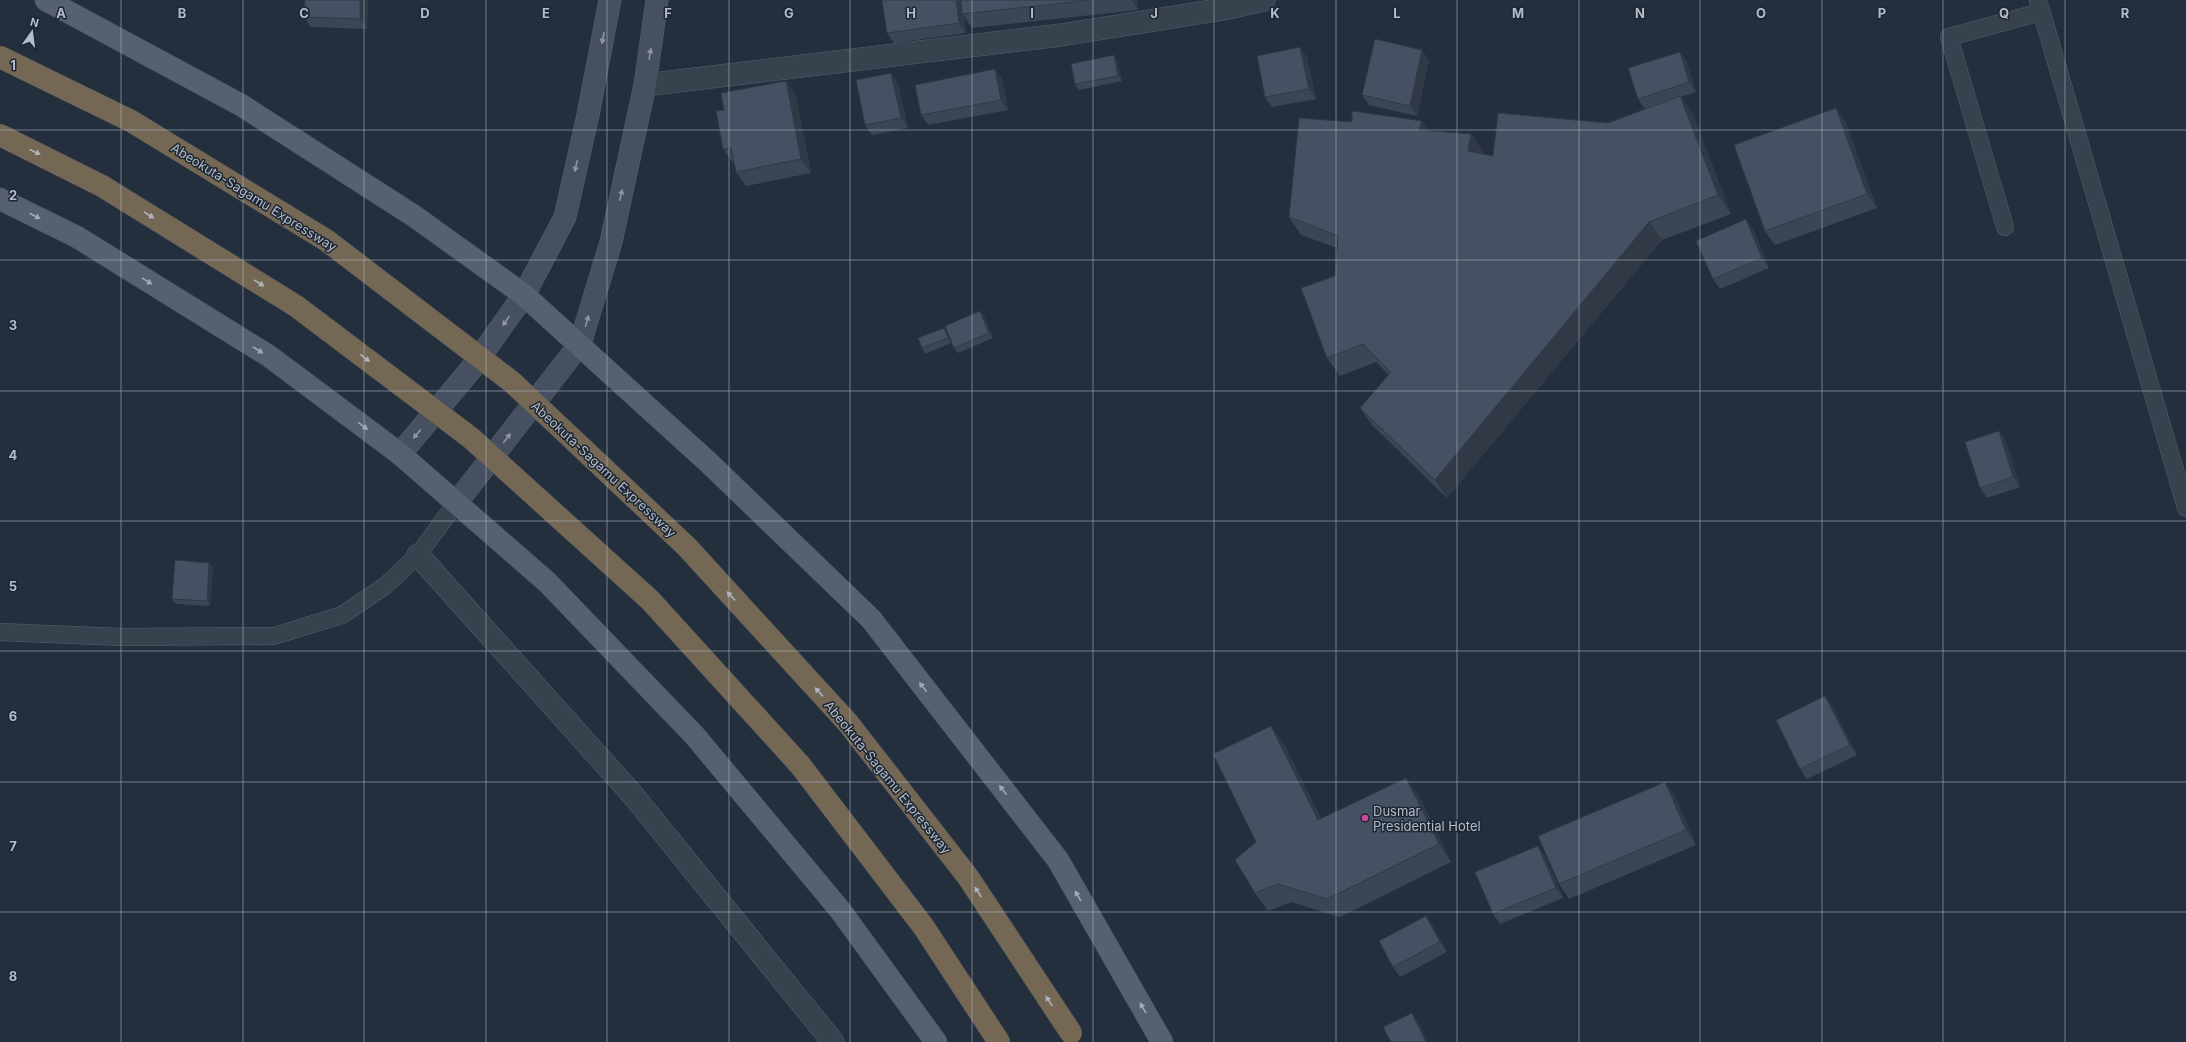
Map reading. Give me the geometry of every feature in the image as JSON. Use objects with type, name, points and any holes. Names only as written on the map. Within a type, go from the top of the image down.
[{"type":"highway","name":"Abeokuta-Sagamu Expressway","points":[[0,57],[131,122],[326,240],[512,382],[687,547],[848,723],[968,877],[1071,1033]]},
{"type":"highway","points":[[0,135],[102,186],[296,306],[471,438],[650,600],[800,765],[923,926],[999,1042]]},
{"type":"main road","points":[[46,0],[241,105],[414,216],[524,295],[580,344],[708,462],[871,619],[1058,860],[1162,1042]]},
{"type":"main road","points":[[400,454],[472,368],[524,295],[565,216],[588,115],[610,0]]},
{"type":"main road","points":[[457,502],[580,344],[611,242],[645,85],[658,0]]},
{"type":"main road","points":[[0,199],[76,237],[269,356],[400,454],[457,502],[546,582],[695,736],[840,910],[936,1042]]},
{"type":"street","points":[[645,85],[1061,35],[1224,9],[1264,0]]},
{"type":"street","points":[[418,555],[632,794],[833,1042]]},
{"type":"lane","points":[[2006,227],[1949,37],[2040,6],[2186,508]]},
{"type":"lane","points":[[0,632],[121,637],[274,636],[342,615],[385,586],[418,555],[457,502]]},
{"type":"building","points":[[305,0],[360,0],[360,19],[304,17]]},
{"type":"building","points":[[882,0],[956,0],[959,23],[887,33]]},
{"type":"building","points":[[961,0],[1091,0],[962,14]]},
{"type":"building","points":[[1375,39],[1422,50],[1410,106],[1362,95]]},
{"type":"building","points":[[1300,47],[1309,89],[1265,97],[1257,56]]},
{"type":"building","points":[[1680,52],[1689,82],[1638,99],[1628,68]]},
{"type":"building","points":[[1114,55],[1118,76],[1075,84],[1071,64]]},
{"type":"building","points":[[995,69],[1001,100],[921,115],[915,85]]},
{"type":"building","points":[[891,73],[901,118],[865,125],[856,80]]},
{"type":"building","points":[[786,81],[801,159],[736,172],[731,148],[723,149],[716,111],[724,110],[721,93]]},
{"type":"building","points":[[1680,96],[1718,195],[1649,222],[1435,480],[1360,408],[1391,372],[1363,344],[1327,358],[1301,288],[1335,276],[1338,236],[1289,217],[1299,118],[1352,122],[1352,111],[1422,121],[1419,130],[1471,134],[1468,151],[1493,156],[1498,113],[1608,123]]},
{"type":"building","points":[[1836,108],[1867,194],[1765,231],[1734,145]]},
{"type":"building","points":[[1746,219],[1762,258],[1713,279],[1696,241]]},
{"type":"building","points":[[980,311],[989,333],[954,348],[945,326]]},
{"type":"building","points":[[944,328],[948,338],[922,348],[918,338]]},
{"type":"building","points":[[1999,431],[2013,477],[1980,488],[1965,442]]},
{"type":"building","points":[[175,560],[209,563],[207,601],[172,599]]},
{"type":"building","points":[[1825,696],[1850,745],[1800,769],[1776,720]]},
{"type":"building","points":[[1271,726],[1318,820],[1406,778],[1439,844],[1327,899],[1278,884],[1255,893],[1235,860],[1256,842],[1213,754]]},
{"type":"building","points":[[1665,782],[1686,830],[1559,884],[1538,836]]},
{"type":"building","points":[[1538,846],[1556,888],[1493,914],[1475,872]]},
{"type":"building","points":[[1426,916],[1440,942],[1393,967],[1379,941]]},
{"type":"building","points":[[1412,1013],[1426,1042],[1391,1042],[1383,1027]]},
{"type":"place","name":"Dusmar Presidential Hotel","points":[[1365,818]]}]
